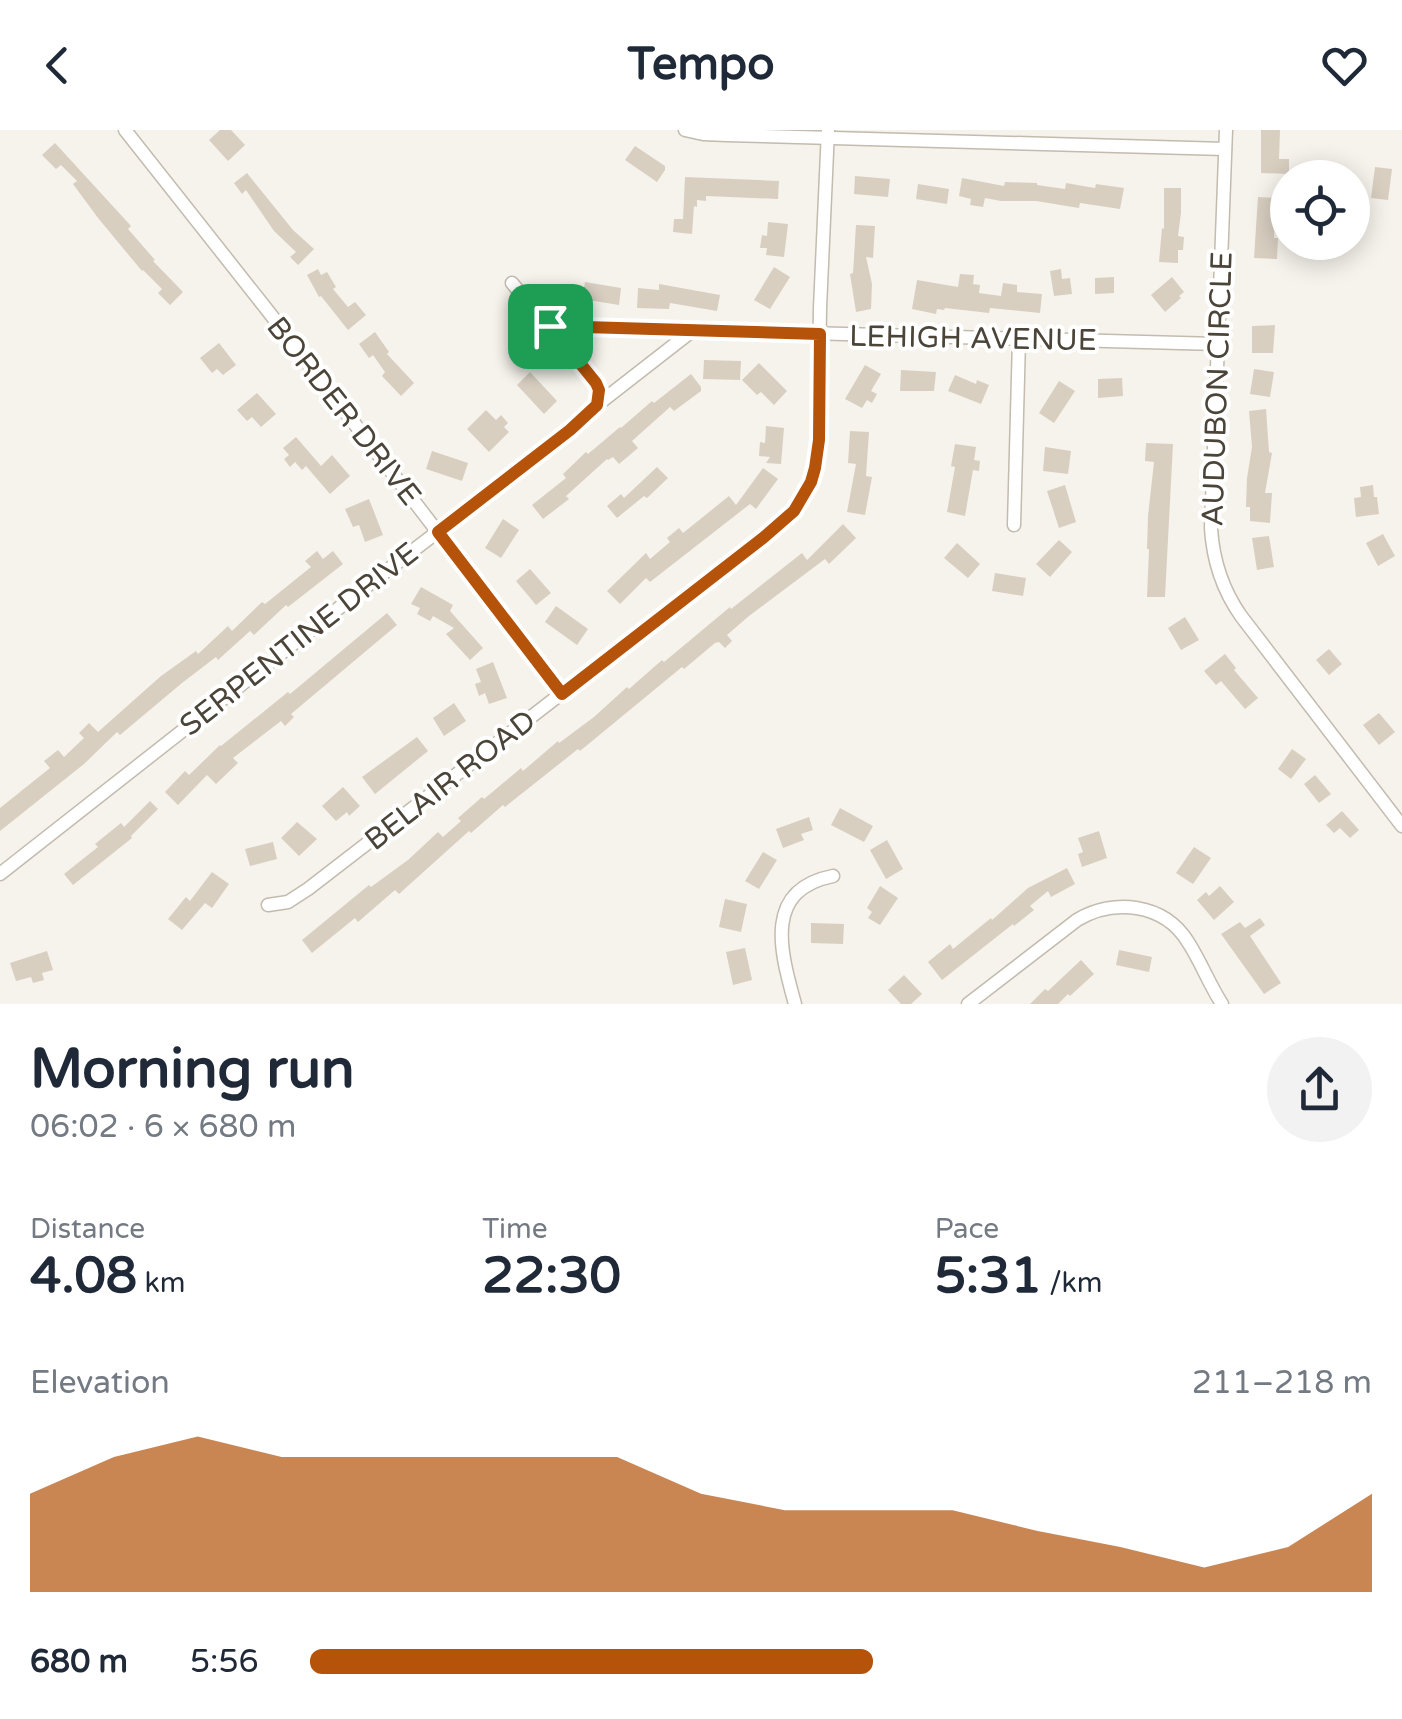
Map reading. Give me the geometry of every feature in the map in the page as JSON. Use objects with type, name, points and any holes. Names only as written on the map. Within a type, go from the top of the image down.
[{"type":"street","name":"BORDER DRIVE","points":[[125,130],[562,694]]},
{"type":"street","points":[[685,130],[702,134],[828,134],[1225,148]]},
{"type":"street","name":"AUDUBON CIRCLE","points":[[1226,130],[1212,528],[1219,574],[1240,616],[1402,826]]},
{"type":"street","name":"BELAIR ROAD","points":[[268,905],[288,902],[308,889],[794,511],[811,482],[818,454],[828,134]]},
{"type":"street","points":[[512,283],[596,383],[597,405]]},
{"type":"street","name":"LEHIGH AVENUE","points":[[550,326],[1217,344]]},
{"type":"street","name":"SERPENTINE DRIVE","points":[[0,874],[692,331]]},
{"type":"street","points":[[1014,525],[1018,340]]},
{"type":"street","points":[[795,1004],[781,948],[783,922],[799,889],[806,883],[833,876]]},
{"type":"street","points":[[968,1004],[1076,920],[1096,910],[1121,906],[1146,910],[1178,929],[1222,1004]]},
{"type":"building","points":[[220,130],[231,130],[245,145],[228,161],[209,140]]},
{"type":"building","points":[[1261,130],[1280,130],[1279,159],[1289,160],[1270,160],[1270,173],[1261,173]]},
{"type":"building","points":[[55,143],[131,226],[128,229],[153,261],[183,292],[170,305],[158,293],[162,289],[98,218],[73,184],[77,181],[61,165],[56,169],[42,155]]},
{"type":"building","points":[[635,146],[665,166],[657,182],[625,160]]},
{"type":"building","points":[[1375,167],[1392,169],[1388,200],[1371,198]]},
{"type":"building","points":[[247,173],[293,230],[314,249],[298,265],[290,257],[296,252],[274,231],[246,190],[242,194],[234,183]]},
{"type":"building","points":[[855,176],[890,179],[888,197],[854,194]]},
{"type":"building","points":[[685,177],[779,181],[778,199],[706,196],[706,201],[697,200],[697,207],[694,206],[692,234],[673,232],[674,219],[683,219]]},
{"type":"building","points":[[962,178],[1004,186],[1005,182],[1037,183],[1065,189],[1066,183],[1124,188],[1120,209],[985,198],[983,207],[970,205],[971,199],[959,196]]},
{"type":"building","points":[[918,184],[949,189],[947,204],[916,199]]},
{"type":"building","points":[[1164,188],[1181,188],[1178,236],[1184,237],[1178,263],[1159,262]]},
{"type":"building","points":[[1258,197],[1270,198],[1270,259],[1254,258]]},
{"type":"building","points":[[768,222],[788,224],[784,257],[766,255],[767,248],[760,248],[762,235],[767,236]]},
{"type":"building","points":[[856,225],[875,226],[873,258],[866,257],[872,284],[871,309],[856,312],[850,274]]},
{"type":"building","points":[[774,267],[790,277],[770,309],[754,300]]},
{"type":"building","points":[[318,269],[321,275],[327,272],[336,287],[333,289],[348,307],[355,302],[366,315],[348,330],[319,297],[307,275]]},
{"type":"building","points":[[1061,269],[1062,279],[1070,278],[1072,294],[1054,296],[1050,271]]},
{"type":"building","points":[[960,274],[974,275],[973,284],[980,285],[979,293],[1001,296],[1003,283],[1017,285],[1017,292],[1042,294],[1040,313],[945,308],[937,309],[936,314],[912,309],[917,280],[958,287]]},
{"type":"building","points":[[1114,277],[1114,293],[1095,294],[1095,278]]},
{"type":"building","points":[[1172,277],[1184,292],[1165,312],[1151,295]]},
{"type":"building","points":[[585,282],[621,288],[619,305],[582,299]]},
{"type":"building","points":[[659,284],[720,295],[717,311],[670,303],[669,309],[637,308],[638,288],[659,290]]},
{"type":"building","points":[[1275,325],[1273,353],[1252,353],[1252,326]]},
{"type":"building","points":[[375,332],[387,354],[414,383],[401,396],[382,376],[385,372],[373,355],[369,358],[359,344]]},
{"type":"building","points":[[219,343],[236,365],[223,375],[217,369],[212,373],[200,358]]},
{"type":"building","points":[[704,360],[741,361],[740,380],[703,379]]},
{"type":"building","points":[[759,363],[787,391],[774,405],[742,380]]},
{"type":"building","points":[[865,365],[881,374],[871,391],[877,394],[872,403],[867,400],[862,408],[845,399]]},
{"type":"building","points":[[1254,369],[1274,372],[1270,397],[1250,394]]},
{"type":"building","points":[[901,370],[936,372],[934,391],[900,391]]},
{"type":"building","points":[[530,372],[557,401],[544,414],[517,385]]},
{"type":"building","points":[[691,374],[701,391],[674,411],[670,407],[632,441],[638,448],[619,464],[613,457],[607,459],[566,496],[569,499],[543,519],[532,505],[566,478],[563,474],[586,452]]},
{"type":"building","points":[[955,375],[989,385],[981,404],[948,391]]},
{"type":"building","points":[[1122,378],[1123,396],[1098,398],[1098,379]]},
{"type":"building","points":[[1059,381],[1075,391],[1054,423],[1039,413]]},
{"type":"building","points":[[257,393],[276,414],[261,427],[252,417],[247,421],[237,410]]},
{"type":"building","points":[[1266,409],[1272,453],[1265,493],[1272,493],[1270,523],[1250,521],[1250,507],[1246,507],[1252,447],[1249,411]]},
{"type":"building","points":[[486,410],[496,420],[501,415],[509,432],[489,452],[467,429]]},
{"type":"building","points":[[766,426],[784,428],[781,464],[766,463],[770,457],[759,456]]},
{"type":"building","points":[[850,431],[869,432],[866,476],[872,477],[865,515],[847,512],[856,464],[848,463]]},
{"type":"building","points":[[296,437],[321,466],[332,455],[350,476],[330,494],[306,466],[302,470],[295,462],[290,467],[284,459],[289,455],[283,448]]},
{"type":"building","points":[[1146,443],[1173,444],[1165,597],[1147,597],[1148,516],[1154,462],[1145,461]]},
{"type":"building","points":[[955,444],[976,447],[974,460],[980,461],[979,471],[973,470],[965,516],[947,512]]},
{"type":"building","points":[[1045,447],[1071,451],[1068,474],[1043,471]]},
{"type":"building","points":[[432,451],[468,463],[462,481],[426,469]]},
{"type":"building","points":[[657,467],[668,478],[617,518],[607,506],[621,494],[624,498]]},
{"type":"building","points":[[763,468],[778,479],[756,509],[750,504],[650,582],[646,578],[620,604],[607,591],[646,553],[650,559],[670,542],[667,538],[679,528],[683,533],[729,496],[736,505]]},
{"type":"building","points":[[1065,485],[1076,522],[1059,528],[1047,491]]},
{"type":"building","points":[[1373,485],[1379,514],[1356,517],[1354,498],[1361,497],[1360,487]]},
{"type":"building","points":[[369,499],[383,535],[365,542],[359,525],[353,527],[345,509]]},
{"type":"building","points":[[503,519],[519,530],[501,558],[485,548]]},
{"type":"building","points":[[843,524],[856,538],[829,564],[825,559],[749,616],[727,635],[732,641],[725,648],[715,643],[682,667],[580,751],[469,831],[399,894],[395,890],[358,922],[355,918],[312,953],[302,940],[369,885],[408,860],[438,832],[443,837],[482,797],[594,717],[627,687],[802,553],[807,560]]},
{"type":"building","points":[[1383,534],[1395,556],[1378,566],[1366,543]]},
{"type":"building","points":[[1269,536],[1274,567],[1257,570],[1252,538]]},
{"type":"building","points":[[1059,540],[1072,552],[1050,577],[1036,564]]},
{"type":"building","points":[[957,543],[980,564],[968,578],[944,558]]},
{"type":"building","points":[[317,551],[323,559],[333,551],[343,564],[286,605],[254,635],[250,631],[218,660],[216,657],[182,683],[120,735],[117,732],[84,764],[0,831],[0,808],[50,768],[44,761],[58,750],[64,757],[84,738],[79,733],[89,723],[98,732],[161,676],[196,651],[198,654],[228,626],[232,631],[262,602],[265,604],[311,567],[305,561]]},
{"type":"building","points":[[530,569],[551,593],[536,605],[516,581]]},
{"type":"building","points":[[995,573],[1026,578],[1023,596],[992,591]]},
{"type":"building","points":[[421,587],[453,605],[450,611],[483,648],[470,660],[446,634],[454,628],[433,616],[430,621],[417,614],[420,608],[411,604]]},
{"type":"building","points":[[556,606],[588,629],[577,645],[545,622]]},
{"type":"building","points":[[387,613],[397,625],[291,714],[294,717],[285,726],[281,721],[233,758],[238,763],[216,784],[207,775],[178,805],[165,792],[185,771],[189,775],[220,745],[290,694]]},
{"type":"building","points":[[1185,617],[1199,640],[1181,650],[1168,628]]},
{"type":"building","points":[[1329,649],[1342,664],[1329,675],[1316,660]]},
{"type":"building","points":[[1225,654],[1258,698],[1245,709],[1221,681],[1216,685],[1204,671]]},
{"type":"building","points":[[493,662],[507,698],[489,704],[485,693],[479,696],[475,684],[481,682],[476,669]]},
{"type":"building","points":[[454,703],[466,721],[444,736],[433,718]]},
{"type":"building","points":[[1379,713],[1395,732],[1379,745],[1363,725]]},
{"type":"building","points":[[417,737],[428,751],[375,794],[362,777]]},
{"type":"building","points":[[1292,749],[1306,759],[1291,779],[1278,769]]},
{"type":"building","points":[[1315,775],[1331,794],[1319,803],[1304,784]]},
{"type":"building","points":[[343,787],[360,806],[336,821],[322,806]]},
{"type":"building","points":[[150,801],[158,809],[132,838],[73,885],[64,874]]},
{"type":"building","points":[[840,808],[873,826],[864,842],[831,825]]},
{"type":"building","points":[[1342,811],[1359,830],[1350,838],[1340,828],[1334,833],[1326,825]]},
{"type":"building","points":[[809,817],[813,830],[801,834],[804,840],[783,848],[776,829]]},
{"type":"building","points":[[297,822],[317,839],[299,856],[281,838]]},
{"type":"building","points":[[1099,831],[1107,858],[1082,867],[1078,854],[1083,852],[1078,838]]},
{"type":"building","points":[[887,840],[903,869],[886,879],[870,850]]},
{"type":"building","points":[[273,842],[277,859],[250,866],[245,849]]},
{"type":"building","points":[[1194,847],[1211,858],[1193,884],[1176,873]]},
{"type":"building","points":[[763,852],[777,860],[759,889],[745,881]]},
{"type":"building","points":[[1067,868],[1075,884],[1051,897],[1048,891],[1030,906],[1034,910],[942,980],[928,962],[950,944],[953,949],[1028,888]]},
{"type":"building","points":[[212,872],[229,884],[212,908],[205,903],[182,930],[168,919],[186,897],[190,901]]},
{"type":"building","points":[[880,886],[898,898],[880,925],[868,918],[872,912],[867,908]]},
{"type":"building","points":[[1220,886],[1234,902],[1214,920],[1197,900]]},
{"type":"building","points":[[725,899],[747,904],[741,932],[719,927]]},
{"type":"building","points":[[1260,918],[1265,925],[1250,936],[1281,983],[1264,994],[1221,934],[1240,922],[1245,928]]},
{"type":"building","points":[[811,923],[844,924],[843,944],[811,943]]},
{"type":"building","points":[[745,948],[752,980],[733,985],[726,952]]},
{"type":"building","points":[[1119,950],[1152,957],[1149,972],[1116,965]]},
{"type":"building","points":[[47,951],[53,970],[42,973],[44,980],[33,983],[31,977],[16,981],[10,963]]},
{"type":"building","points":[[1081,960],[1094,974],[1070,996],[1058,1004],[1030,1004],[1045,989],[1048,991]]},
{"type":"building","points":[[904,975],[922,994],[911,1004],[901,1004],[888,990]]},
{"type":"route","points":[[550,326],[820,334],[818,454],[811,482],[794,511],[562,694],[438,532],[597,405],[596,383],[550,326]]}]
